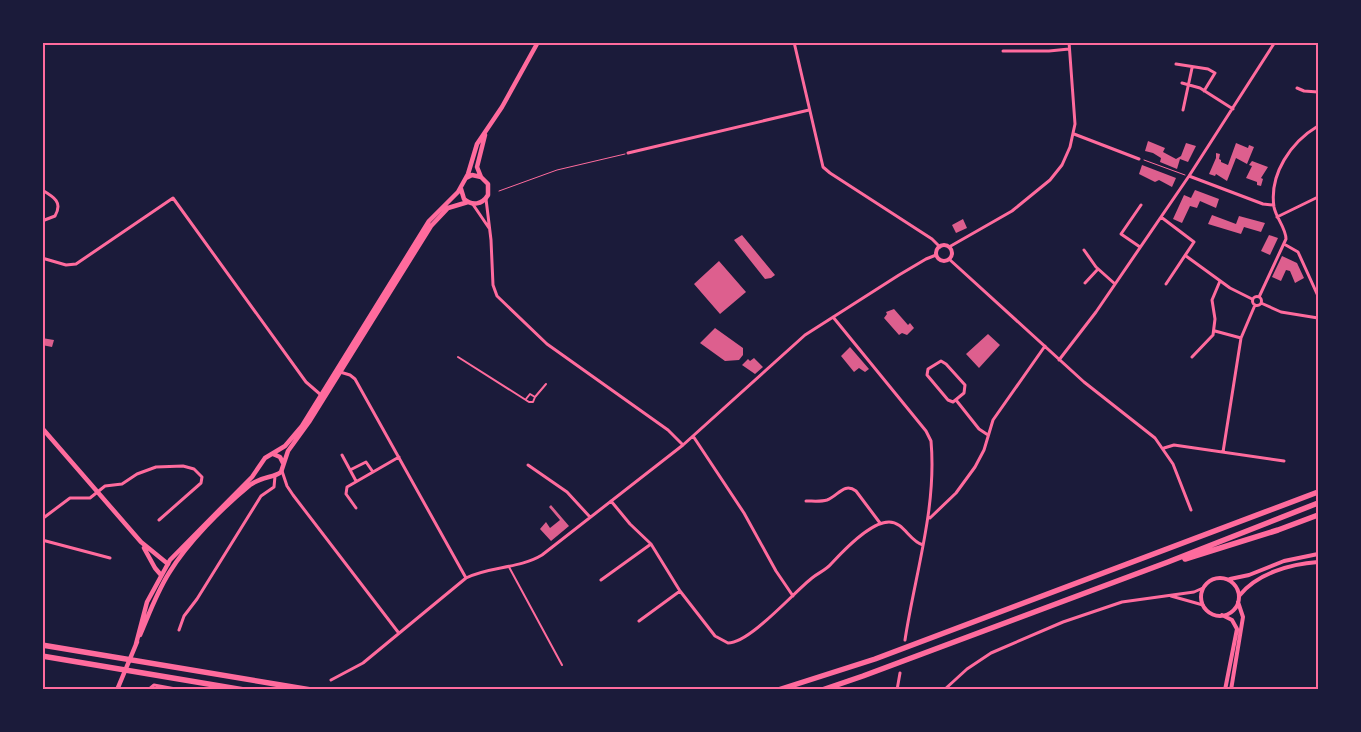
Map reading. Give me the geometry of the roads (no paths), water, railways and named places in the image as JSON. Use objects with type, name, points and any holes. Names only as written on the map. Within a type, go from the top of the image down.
[{"type":"highway","points":[[778,690],[886,655],[1318,492]]},
{"type":"highway","points":[[822,690],[914,658],[1318,504]]},
{"type":"highway","points":[[1168,562],[1200,555],[1318,516]]},
{"type":"highway","points":[[42,645],[311,690]]},
{"type":"highway","points":[[42,656],[244,690]]},
{"type":"main road","points":[[136,644],[144,611],[160,574],[167,563],[252,477],[266,457],[273,454],[292,438],[321,395],[427,224],[461,188],[466,178],[474,149],[538,42]]},
{"type":"main road","points":[[117,690],[167,577],[187,548],[251,485],[282,470],[288,451],[309,422],[435,220],[451,206],[480,203],[486,198],[489,186],[481,177],[477,160],[487,130]]},
{"type":"main road","points":[[466,178],[472,175],[481,177]]},
{"type":"main road","points":[[461,188],[461,194],[470,203]]},
{"type":"main road","points":[[42,428],[141,542],[160,574],[167,577]]},
{"type":"main road","points":[[273,454],[280,457],[283,463]]},
{"type":"main road","points":[[262,463],[264,472],[272,476]]},
{"type":"main road","points":[[141,542],[172,569]]},
{"type":"street","points":[[794,42],[820,161],[825,169],[932,239],[940,247],[948,247],[1012,211],[1050,180],[1062,165],[1074,134],[1076,117],[1068,42]]},
{"type":"street","points":[[1059,360],[1115,284],[1189,176],[1275,42]]},
{"type":"street","points":[[1003,51],[1069,49]]},
{"type":"street","points":[[1176,64],[1208,69],[1215,73],[1204,90]]},
{"type":"street","points":[[1183,110],[1192,68]]},
{"type":"street","points":[[1182,83],[1204,90],[1233,110]]},
{"type":"street","points":[[1297,88],[1304,91],[1318,92]]},
{"type":"street","points":[[628,154],[808,110]]},
{"type":"street","points":[[1261,303],[1259,297],[1284,244],[1286,234],[1277,217],[1274,205],[1277,177],[1285,157],[1298,142],[1318,126]]},
{"type":"street","points":[[1074,134],[1139,159]]},
{"type":"street","points":[[1189,176],[1263,204],[1274,205]]},
{"type":"street","points":[[42,190],[56,198],[58,205],[55,216],[42,221]]},
{"type":"street","points":[[1277,217],[1318,197]]},
{"type":"street","points":[[42,258],[66,265],[76,264],[173,198],[306,382],[321,395]]},
{"type":"street","points":[[486,198],[495,294],[547,344],[668,430],[683,445]]},
{"type":"street","points":[[470,203],[490,231]]},
{"type":"street","points":[[1140,247],[1121,234],[1141,205]]},
{"type":"street","points":[[1161,217],[1193,240],[1194,245],[1166,284]]},
{"type":"street","points":[[1284,244],[1298,252],[1318,296]]},
{"type":"street","points":[[331,680],[360,665],[466,578],[538,557],[683,445],[805,335],[919,262],[936,256],[940,247]]},
{"type":"street","points":[[936,256],[943,262],[949,259],[952,253],[948,247]]},
{"type":"street","points":[[1084,250],[1098,269],[1115,284]]},
{"type":"street","points":[[1186,256],[1220,281],[1252,299],[1255,305]]},
{"type":"street","points":[[949,259],[1084,382],[1148,432],[1164,448],[1175,468],[1191,510]]},
{"type":"street","points":[[1085,283],[1098,269]]},
{"type":"street","points":[[1192,357],[1197,350],[1211,339],[1215,330],[1212,300],[1220,281]]},
{"type":"street","points":[[1252,299],[1259,297]]},
{"type":"street","points":[[1223,452],[1241,338],[1255,305],[1261,303],[1281,312],[1318,318]]},
{"type":"street","points":[[833,317],[930,438],[929,519],[905,640]]},
{"type":"street","points":[[1215,330],[1241,338]]},
{"type":"street","points":[[929,519],[952,496],[969,475],[983,453],[993,420],[1045,346]]},
{"type":"street","points":[[937,362],[945,362],[965,385],[964,393],[956,400],[948,400],[928,377],[928,369],[937,362]]},
{"type":"street","points":[[340,372],[356,379],[466,578]]},
{"type":"street","points":[[956,400],[979,429],[988,435]]},
{"type":"street","points":[[693,436],[744,512],[778,575],[793,596]]},
{"type":"street","points":[[1164,448],[1174,445],[1284,462]]},
{"type":"street","points":[[342,455],[356,482]]},
{"type":"street","points":[[356,508],[345,491],[356,482],[399,457]]},
{"type":"street","points":[[350,470],[366,462],[373,472]]},
{"type":"street","points":[[42,519],[70,498],[90,498],[105,486],[122,484],[137,474],[156,467],[178,465],[195,470],[202,477],[201,483],[158,520]]},
{"type":"street","points":[[528,465],[565,490],[590,517]]},
{"type":"street","points":[[282,470],[287,486],[398,632]]},
{"type":"street","points":[[179,630],[184,616],[197,599],[261,496],[274,487],[272,476]]},
{"type":"street","points":[[806,501],[826,500],[843,489],[851,488],[856,491],[880,523]]},
{"type":"street","points":[[611,501],[630,524],[651,544],[680,591],[715,636],[728,643],[744,638],[831,564],[841,552],[880,523],[897,524],[915,542],[923,545]]},
{"type":"street","points":[[42,540],[110,558]]},
{"type":"street","points":[[601,580],[651,544]]},
{"type":"street","points":[[944,690],[979,661],[1020,639],[1116,603],[1194,592],[1204,588],[1214,579],[1241,578],[1284,561],[1318,554]]},
{"type":"street","points":[[1222,615],[1232,611],[1246,588],[1268,574],[1293,566],[1318,562]]},
{"type":"street","points":[[1228,579],[1236,586],[1243,617],[1230,690]]},
{"type":"street","points":[[1204,588],[1201,596],[1203,605],[1210,613],[1222,615],[1234,621],[1237,629],[1225,690]]},
{"type":"street","points":[[638,621],[680,591]]},
{"type":"street","points":[[1168,596],[1203,605]]},
{"type":"street","points":[[897,690],[900,673]]},
{"type":"street","points":[[148,690],[154,685],[181,690]]},
{"type":"lane","points":[[458,357],[531,402],[546,384]]},
{"type":"lane","points":[[526,399],[530,394],[535,397]]},
{"type":"lane","points":[[509,567],[562,665]]}]
